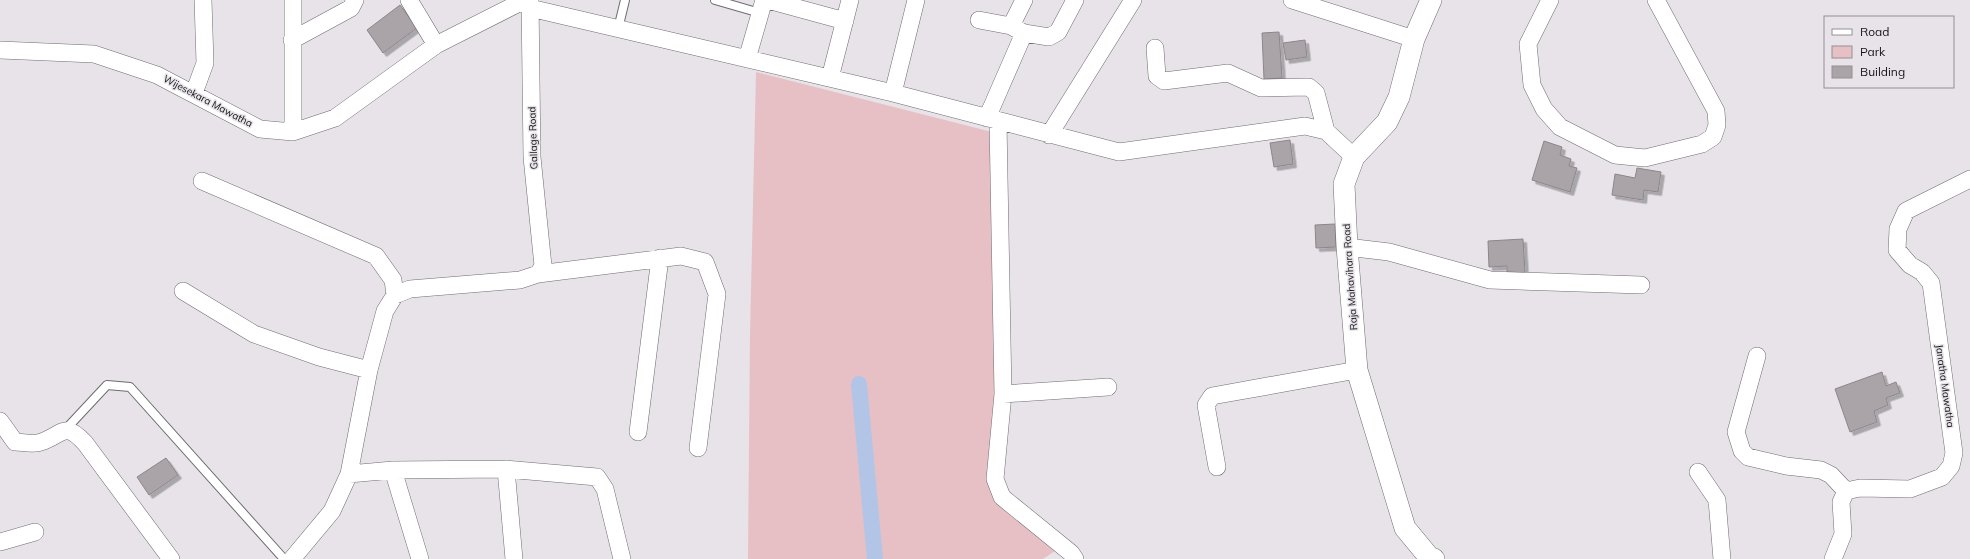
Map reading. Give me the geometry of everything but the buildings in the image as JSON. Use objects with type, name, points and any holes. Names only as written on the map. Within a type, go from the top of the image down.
[{"type":"street","points":[[194,93],[205,63],[203,0]]},
{"type":"street","points":[[292,0],[293,132]]},
{"type":"street","points":[[292,40],[351,8],[355,0]]},
{"type":"street","points":[[409,0],[436,45]]},
{"type":"street","points":[[830,78],[850,0]]},
{"type":"street","points":[[893,94],[916,0]]},
{"type":"street","points":[[1024,0],[992,120],[1003,394],[995,479],[1002,497],[1069,557]]},
{"type":"street","points":[[979,20],[1049,37],[1058,32],[1075,0]]},
{"type":"street","points":[[1049,134],[1133,0]]},
{"type":"street","points":[[1292,0],[1414,40]]},
{"type":"street","name":"Raja Mahavihara Road","points":[[1431,0],[1414,40],[1399,97],[1387,122],[1354,157],[1344,184],[1347,247],[1357,370],[1405,528],[1429,557],[1434,559]]},
{"type":"street","points":[[1550,0],[1528,44],[1532,86],[1544,109],[1560,127],[1615,155],[1645,158],[1702,144],[1713,137],[1717,124],[1716,112],[1656,0]]},
{"type":"street","points":[[528,3],[618,29],[830,78],[1119,152],[1305,126],[1326,131],[1354,157]]},
{"type":"street","name":"Wijesekara Mawatha","points":[[0,50],[94,54],[157,75],[194,93],[260,129],[293,132],[335,118],[436,45],[528,3]]},
{"type":"street","name":"Gallage Road","points":[[528,3],[532,157],[543,266],[538,274]]},
{"type":"street","points":[[747,58],[764,4],[845,21]]},
{"type":"street","points":[[1155,48],[1157,76],[1164,81],[1228,73],[1260,88],[1309,87],[1316,93],[1326,131]]},
{"type":"street","name":"Janatha Mawatha","points":[[1846,491],[1860,488],[1910,489],[1942,477],[1951,466],[1954,453],[1931,283],[1922,272],[1910,265],[1897,250],[1898,229],[1906,211],[1970,179]]},
{"type":"street","points":[[202,181],[376,256],[393,280],[395,295]]},
{"type":"street","points":[[1347,247],[1389,252],[1490,280],[1641,285]]},
{"type":"street","points":[[292,559],[332,511],[349,474],[369,370],[385,311],[395,295],[410,289],[520,280],[538,274],[681,256],[705,262],[717,294],[698,448]]},
{"type":"street","points":[[638,432],[660,258]]},
{"type":"street","points":[[183,291],[254,334],[319,357],[369,370]]},
{"type":"street","points":[[1757,356],[1736,432],[1742,451],[1748,457],[1826,472],[1831,475],[1846,491],[1841,502],[1843,534],[1833,559]]},
{"type":"street","points":[[1217,467],[1206,405],[1212,396],[1357,370]]},
{"type":"street","points":[[1003,394],[1108,387]]},
{"type":"street","points":[[0,421],[15,442],[40,443],[64,430],[75,432],[85,443],[171,559]]},
{"type":"street","points":[[349,474],[393,470],[506,469],[597,478],[605,489],[622,559]]},
{"type":"street","points":[[506,469],[514,559]]},
{"type":"street","points":[[393,470],[420,559]]},
{"type":"street","points":[[1698,472],[1717,500],[1722,559]]},
{"type":"street","points":[[0,542],[35,532]]},
{"type":"lane","points":[[618,29],[626,0]]},
{"type":"lane","points":[[715,0],[764,4]]},
{"type":"lane","points":[[64,430],[107,385],[130,387],[284,559]]},
{"type":"green space","points":[[756,72],[1000,134],[998,501],[1055,551],[1043,559],[748,559],[750,334]]},
{"type":"waterway","points":[[859,384],[875,559]]}]
